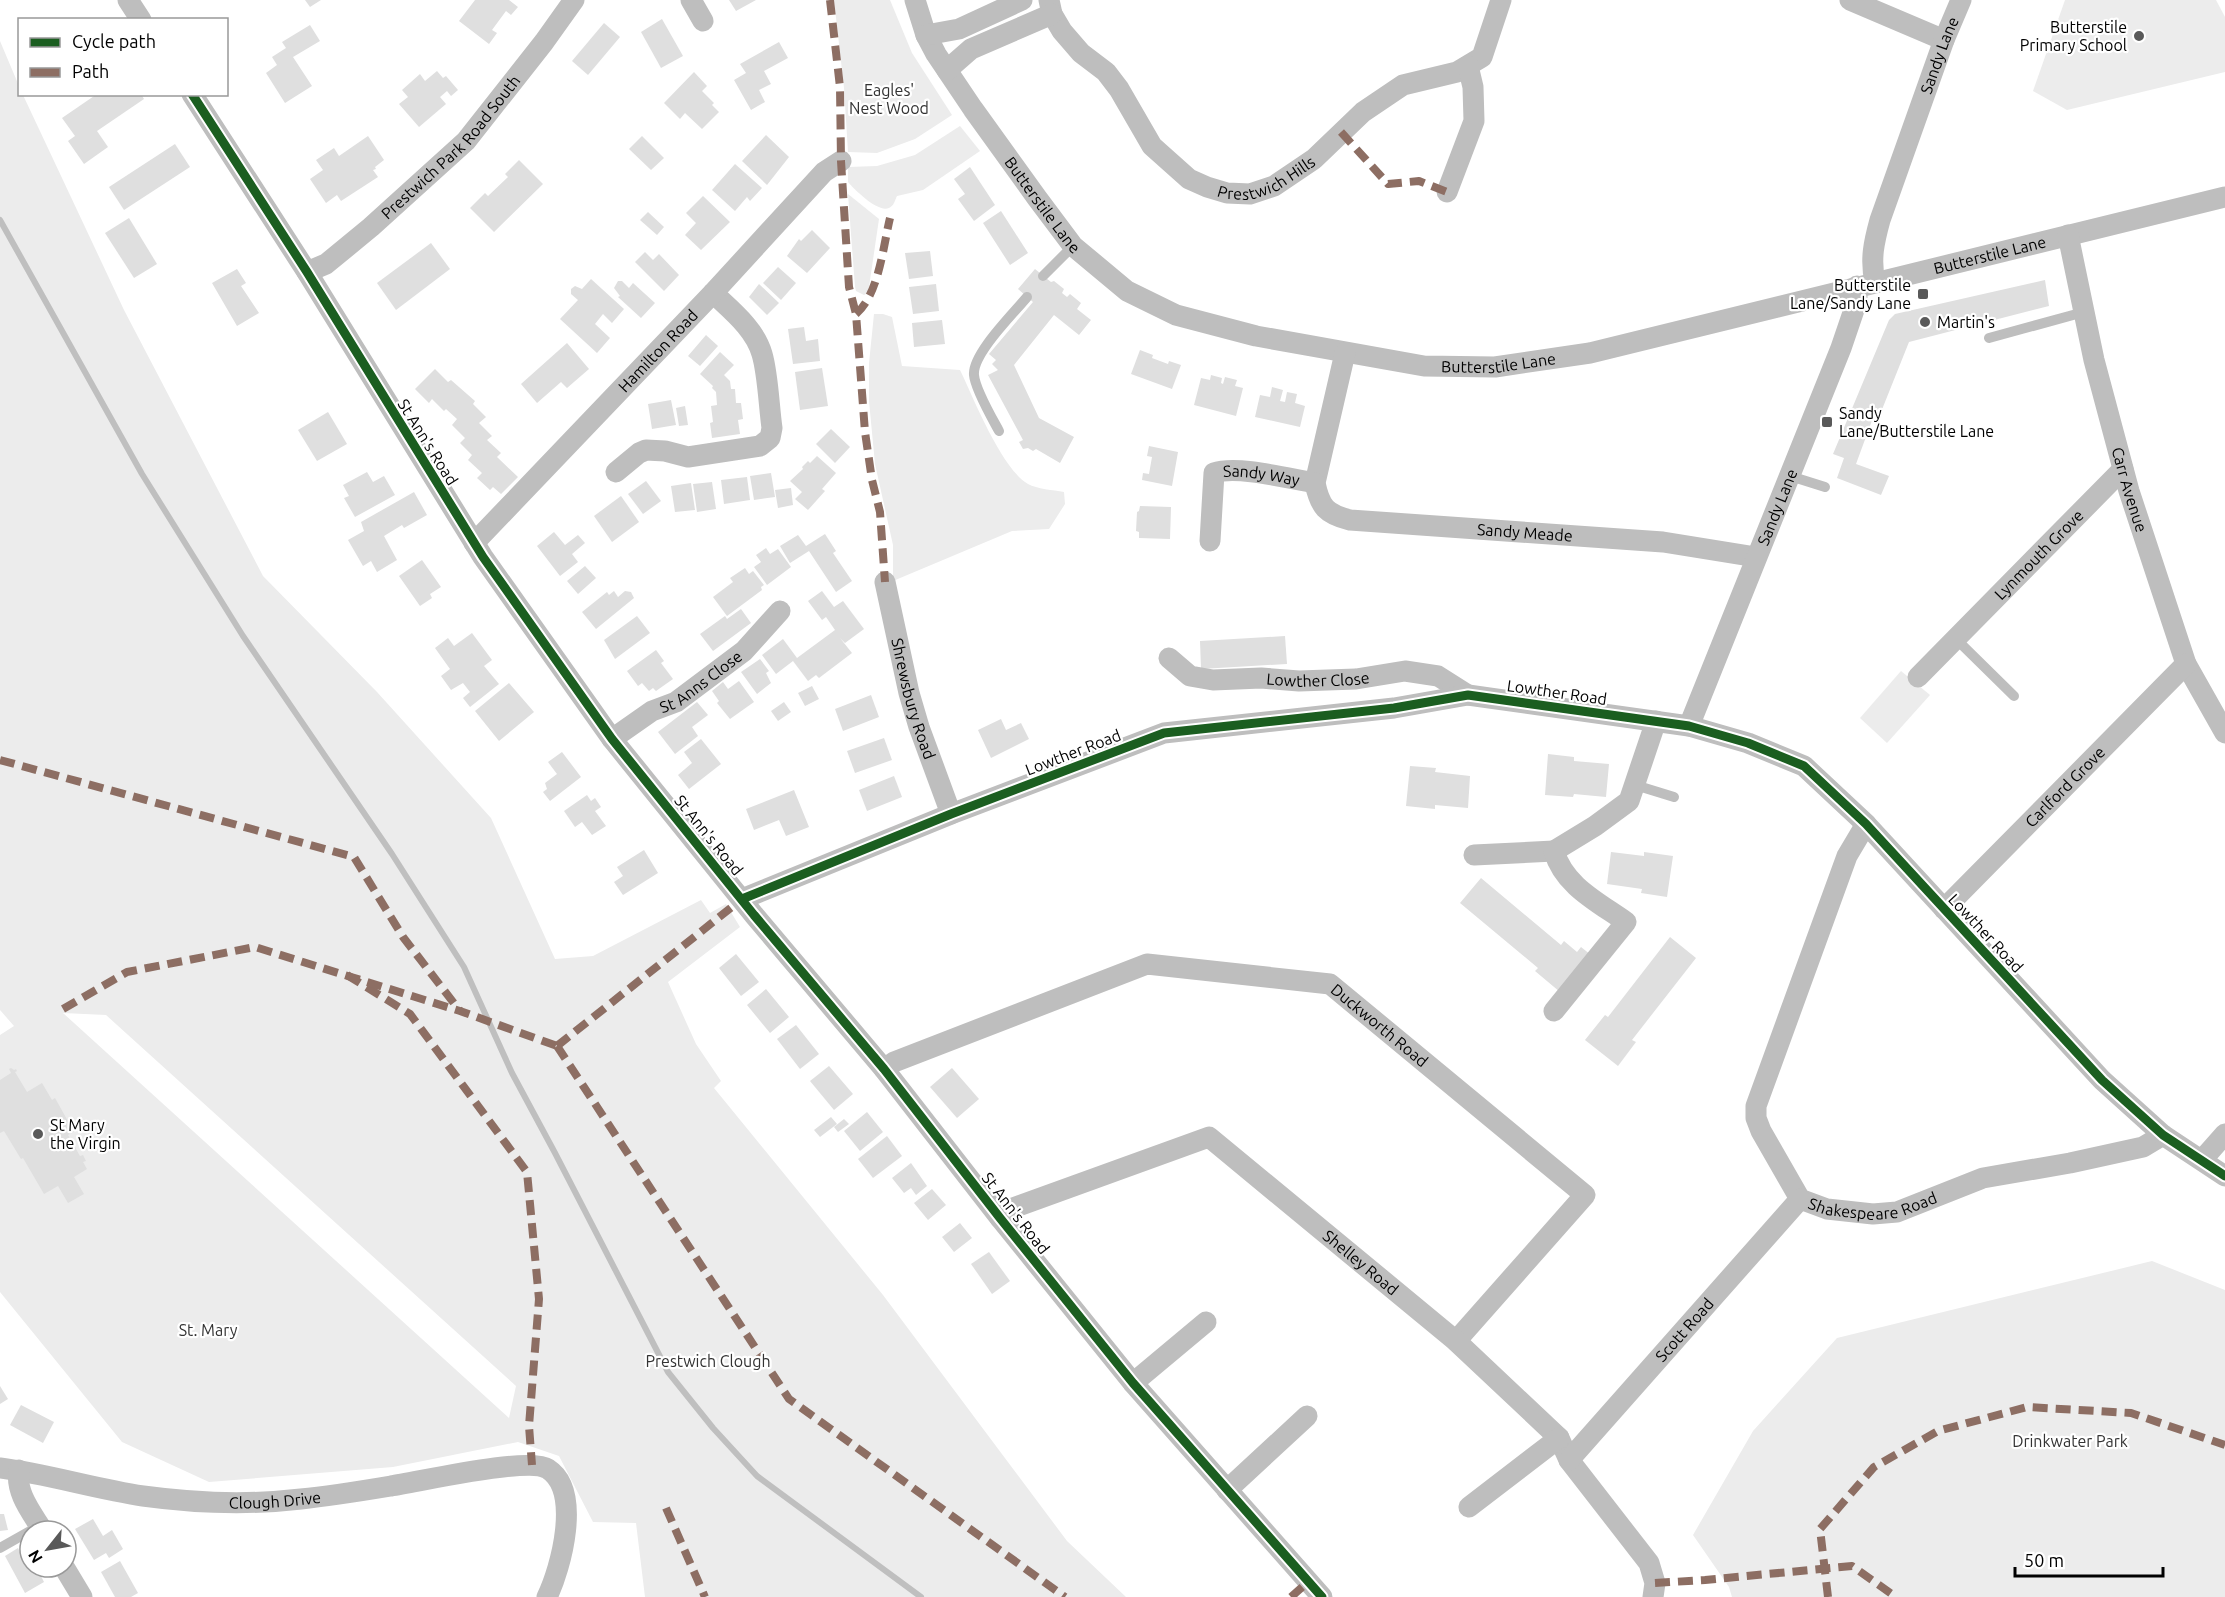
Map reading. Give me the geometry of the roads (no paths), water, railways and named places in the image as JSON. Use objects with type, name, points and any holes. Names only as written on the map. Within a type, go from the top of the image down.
[{"type":"street","points":[[128,0],[140,18]]},
{"type":"street","name":"Prestwich Park Road South","points":[[307,272],[326,264],[362,235],[466,141],[574,0]]},
{"type":"street","points":[[691,0],[703,21]]},
{"type":"street","name":"Butterstile Lane","points":[[915,0],[926,35],[973,109],[1073,246],[1126,291],[1176,315],[1256,336],[1424,366],[1495,368],[1590,353],[2225,197]]},
{"type":"street","points":[[926,35],[959,29],[1022,0]]},
{"type":"street","points":[[1447,192],[1474,121],[1473,87],[1468,66],[1482,57],[1501,0]]},
{"type":"street","points":[[1850,0],[1944,40]]},
{"type":"street","name":"Sandy Lane","points":[[1689,726],[1841,348],[1857,301],[1873,271],[1872,248],[1880,220],[1944,40],[1961,0]]},
{"type":"street","points":[[947,70],[971,49],[1051,7]]},
{"type":"street","name":"Prestwich Hills","points":[[1051,7],[1062,31],[1074,46],[1106,72],[1119,89],[1152,146],[1189,179],[1227,193],[1250,194],[1274,186],[1314,159],[1363,112],[1403,85],[1457,72],[1468,66]]},
{"type":"street","name":"St Ann's Road","points":[[193,96],[307,272],[474,543],[612,739],[884,1069],[1133,1383],[1322,1597]]},
{"type":"street","name":"Hamilton Road","points":[[474,543],[713,294],[824,172],[841,161]]},
{"type":"street","name":"Carr Avenue","points":[[2068,235],[2094,360],[2123,469],[2186,664],[2225,733]]},
{"type":"street","points":[[616,472],[646,450],[665,451],[688,457],[760,446],[770,438],[772,428],[762,354],[753,335],[739,318],[713,294]]},
{"type":"street","name":"Sandy Way","points":[[1210,542],[1214,473],[1222,470],[1243,471],[1315,483],[1345,353]]},
{"type":"street","name":"Lynmouth Grove","points":[[1918,677],[2123,469]]},
{"type":"street","name":"Sandy Meade","points":[[1315,483],[1320,502],[1326,510],[1337,517],[1350,520],[1663,542],[1756,556]]},
{"type":"street","name":"Shrewsbury Road","points":[[885,582],[909,693],[951,814]]},
{"type":"street","name":"St Anns Close","points":[[612,739],[652,711],[676,702],[744,651],[780,611]]},
{"type":"street","name":"Lowther Close","points":[[1169,657],[1190,676],[1213,680],[1261,678],[1299,681],[1356,680],[1405,671],[1438,676],[1468,695]]},
{"type":"street","name":"Carlford Grove","points":[[1944,909],[2186,664]]},
{"type":"street","name":"Lowther Road","points":[[742,899],[951,814],[1164,734],[1394,708],[1468,695],[1689,726],[1748,743],[1804,766],[1866,824],[2102,1080],[2163,1135],[2225,1176]]},
{"type":"street","points":[[1474,855],[1554,851],[1595,826],[1629,801],[1656,721]]},
{"type":"street","name":"Shakespeare Road","points":[[1866,824],[1847,856],[1756,1106],[1756,1118],[1761,1131],[1800,1198],[1827,1209],[1873,1214],[1897,1212],[1983,1178],[2142,1148],[2163,1135]]},
{"type":"street","points":[[1554,851],[1558,866],[1572,884],[1626,922],[1554,1011]]},
{"type":"street","name":"Duckworth Road","points":[[884,1069],[894,1062],[1147,964],[1330,984],[1585,1195],[1456,1341]]},
{"type":"street","points":[[2202,1160],[2225,1134]]},
{"type":"street","name":"Shelley Road","points":[[1000,1218],[1010,1209],[1209,1137],[1456,1341],[1559,1438],[1569,1460],[1649,1563],[1655,1583],[1653,1597]]},
{"type":"street","name":"Scott Road","points":[[1569,1460],[1800,1198]]},
{"type":"street","points":[[1133,1383],[1206,1322]]},
{"type":"street","points":[[1227,1490],[1307,1416]]},
{"type":"street","points":[[1469,1507],[1559,1438]]},
{"type":"street","name":"Clough Drive","points":[[9,1469],[145,1496],[248,1502],[300,1499],[408,1484],[514,1465],[548,1468],[560,1485],[567,1509],[567,1528],[557,1576],[548,1597]]},
{"type":"street","points":[[9,1469],[18,1484],[32,1519]]},
{"type":"street","points":[[71,1579],[82,1597]]},
{"type":"lane","points":[[1043,276],[1073,246]]},
{"type":"lane","points":[[999,431],[987,410],[974,374],[975,367],[977,360],[1027,297]]},
{"type":"lane","points":[[1989,338],[2084,312]]},
{"type":"lane","points":[[1790,476],[1825,488]]},
{"type":"lane","points":[[1956,639],[2014,696]]},
{"type":"lane","points":[[1635,785],[1674,797]]},
{"type":"lane","points":[[0,1548],[18,1539]]},
{"type":"waterway","points":[[0,220],[142,474],[243,636],[392,854],[464,967],[512,1073],[668,1372],[713,1428],[757,1476],[921,1597]]},
{"type":"place","name":"Butterstile Primary School","points":[[2139,36]]},
{"type":"place","name":"Butterstile Lane/Sandy Lane","points":[[1923,294]]},
{"type":"place","name":"Martin's","points":[[1925,322]]},
{"type":"place","name":"Sandy Lane/Butterstile Lane","points":[[1827,422]]},
{"type":"place","name":"St Mary the Virgin","points":[[38,1134]]},
{"type":"park label","name":"Eagles' Nest Wood","points":[[889,99]]},
{"type":"park label","name":"St. Mary","points":[[208,1330]]},
{"type":"park label","name":"Prestwich Clough","points":[[708,1361]]},
{"type":"park label","name":"Drinkwater Park","points":[[2070,1441]]}]
